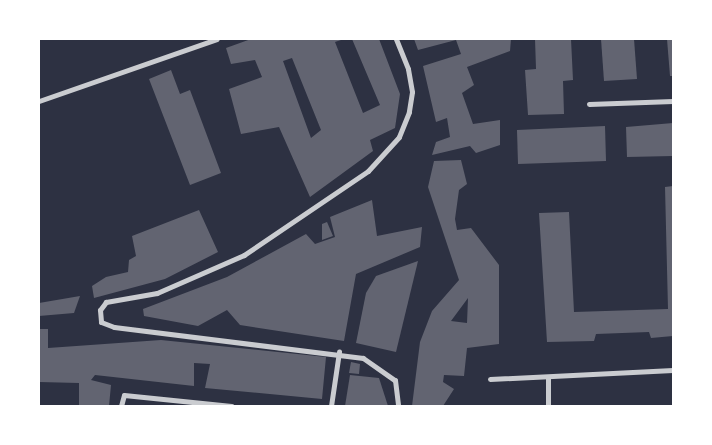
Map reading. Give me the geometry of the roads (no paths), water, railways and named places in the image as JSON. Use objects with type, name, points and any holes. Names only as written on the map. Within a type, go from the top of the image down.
[{"type":"street","points":[[39,102],[217,39]]},
{"type":"street","points":[[396,39],[408,69],[412,92],[409,112],[399,137],[368,171],[244,255],[157,293],[106,302],[100,310],[101,322],[114,327],[339,352],[382,367],[395,380],[398,406]]},
{"type":"street","points":[[589,104],[673,101]]},
{"type":"street","points":[[331,406],[339,352]]},
{"type":"street","points":[[490,379],[673,370]]},
{"type":"street","points":[[548,377],[548,406]]},
{"type":"street","points":[[121,406],[124,395],[190,404],[230,406]]}]
